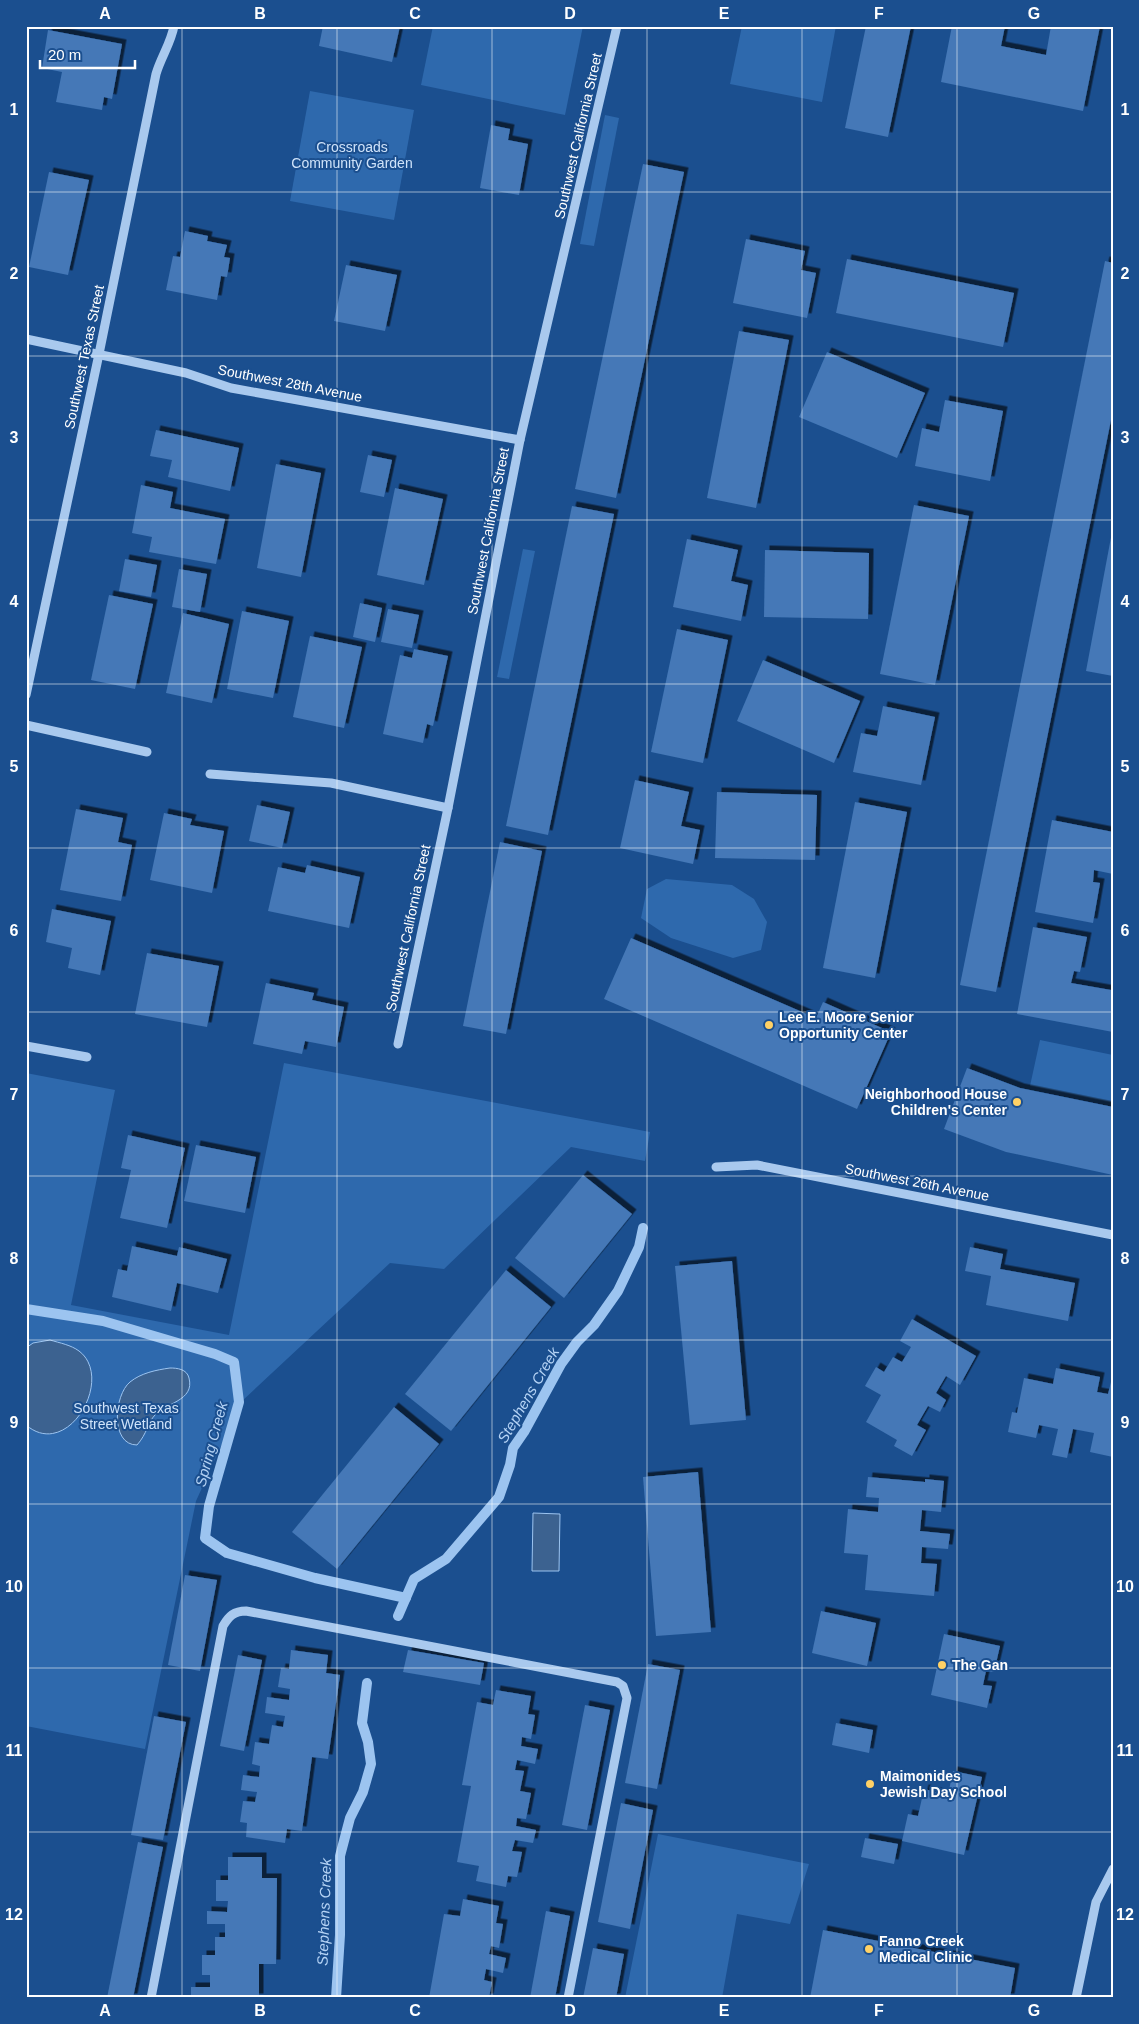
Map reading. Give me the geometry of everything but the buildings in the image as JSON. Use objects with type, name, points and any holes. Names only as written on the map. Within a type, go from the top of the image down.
[{"type":"street","name":"Southwest Texas Street","points":[[26,695],[99,354],[156,74],[160,58],[172,36],[174,26]]},
{"type":"street","name":"Southwest California Street","points":[[398,1044],[448,808],[520,440],[617,26]]},
{"type":"street","name":"Southwest 28th Avenue","points":[[26,339],[186,373],[231,388],[520,440]]},
{"type":"street","points":[[26,725],[147,752]]},
{"type":"street","points":[[210,774],[331,783],[448,808]]},
{"type":"street","points":[[26,1046],[87,1057]]},
{"type":"street","name":"Southwest 26th Avenue","points":[[716,1167],[757,1165],[1113,1235]]},
{"type":"street","points":[[151,1998],[224,1626],[229,1616],[237,1611],[246,1611],[617,1682],[623,1686],[626,1698],[568,1998]]},
{"type":"street","points":[[1076,1998],[1096,1902],[1113,1869]]},
{"type":"green space","points":[[433,26],[583,26],[565,115],[421,85]]},
{"type":"green space","points":[[742,26],[836,26],[822,102],[730,84]]},
{"type":"green space","name":"Crossroads Community Garden","points":[[310,91],[414,110],[394,220],[290,201]]},
{"type":"green space","points":[[605,115],[619,118],[594,246],[580,244]]},
{"type":"green space","points":[[523,549],[535,551],[509,679],[497,677]]},
{"type":"green space","points":[[666,879],[732,885],[754,899],[767,922],[761,950],[733,958],[671,938],[641,918],[647,889]]},
{"type":"green space","points":[[1040,1040],[1113,1055],[1113,1103],[1030,1086]]},
{"type":"green space","name":"Southwest Texas Street Wetland","points":[[284,1063],[650,1132],[645,1161],[571,1147],[444,1269],[390,1263],[241,1402],[196,1501],[145,1749],[26,1726],[26,1073],[115,1090],[71,1305],[229,1335]]},
{"type":"green space","points":[[658,1834],[809,1864],[790,1924],[737,1914],[722,1998],[625,1998]]},
{"type":"shaded area","points":[[50,1340],[79,1351],[89,1363],[92,1379],[89,1396],[82,1412],[71,1425],[57,1432],[42,1433],[26,1425],[26,1348],[33,1343]]},
{"type":"shaded area","points":[[170,1368],[179,1369],[188,1375],[190,1386],[188,1392],[184,1397],[155,1415],[137,1445],[128,1443],[122,1437],[117,1418],[118,1408],[125,1388],[139,1376]]},
{"type":"shaded area","points":[[533,1513],[560,1514],[559,1571],[532,1571]]},
{"type":"waterway","name":"Stephens Creek","points":[[398,1616],[414,1579],[446,1559],[499,1497],[510,1465],[513,1448],[524,1432],[561,1364],[577,1342],[594,1325],[618,1291],[639,1247],[643,1228]]},
{"type":"waterway","name":"Spring Creek","points":[[26,1309],[103,1321],[215,1354],[234,1362],[239,1402],[209,1506],[205,1538],[227,1553],[315,1578],[406,1598]]},
{"type":"waterway","name":"Stephens Creek","points":[[336,1998],[340,1935],[340,1856],[350,1818],[363,1792],[371,1764],[368,1742],[362,1723],[367,1683]]},
{"type":"place","name":"Lee E. Moore Senior Opportunity Center","points":[[769,1025]]},
{"type":"place","name":"Neighborhood House Children's Center","points":[[1017,1102]]},
{"type":"place","name":"The Gan","points":[[942,1665]]},
{"type":"place","name":"Maimonides Jewish Day School","points":[[870,1784]]},
{"type":"place","name":"Fanno Creek Medical Clinic","points":[[869,1949]]}]
